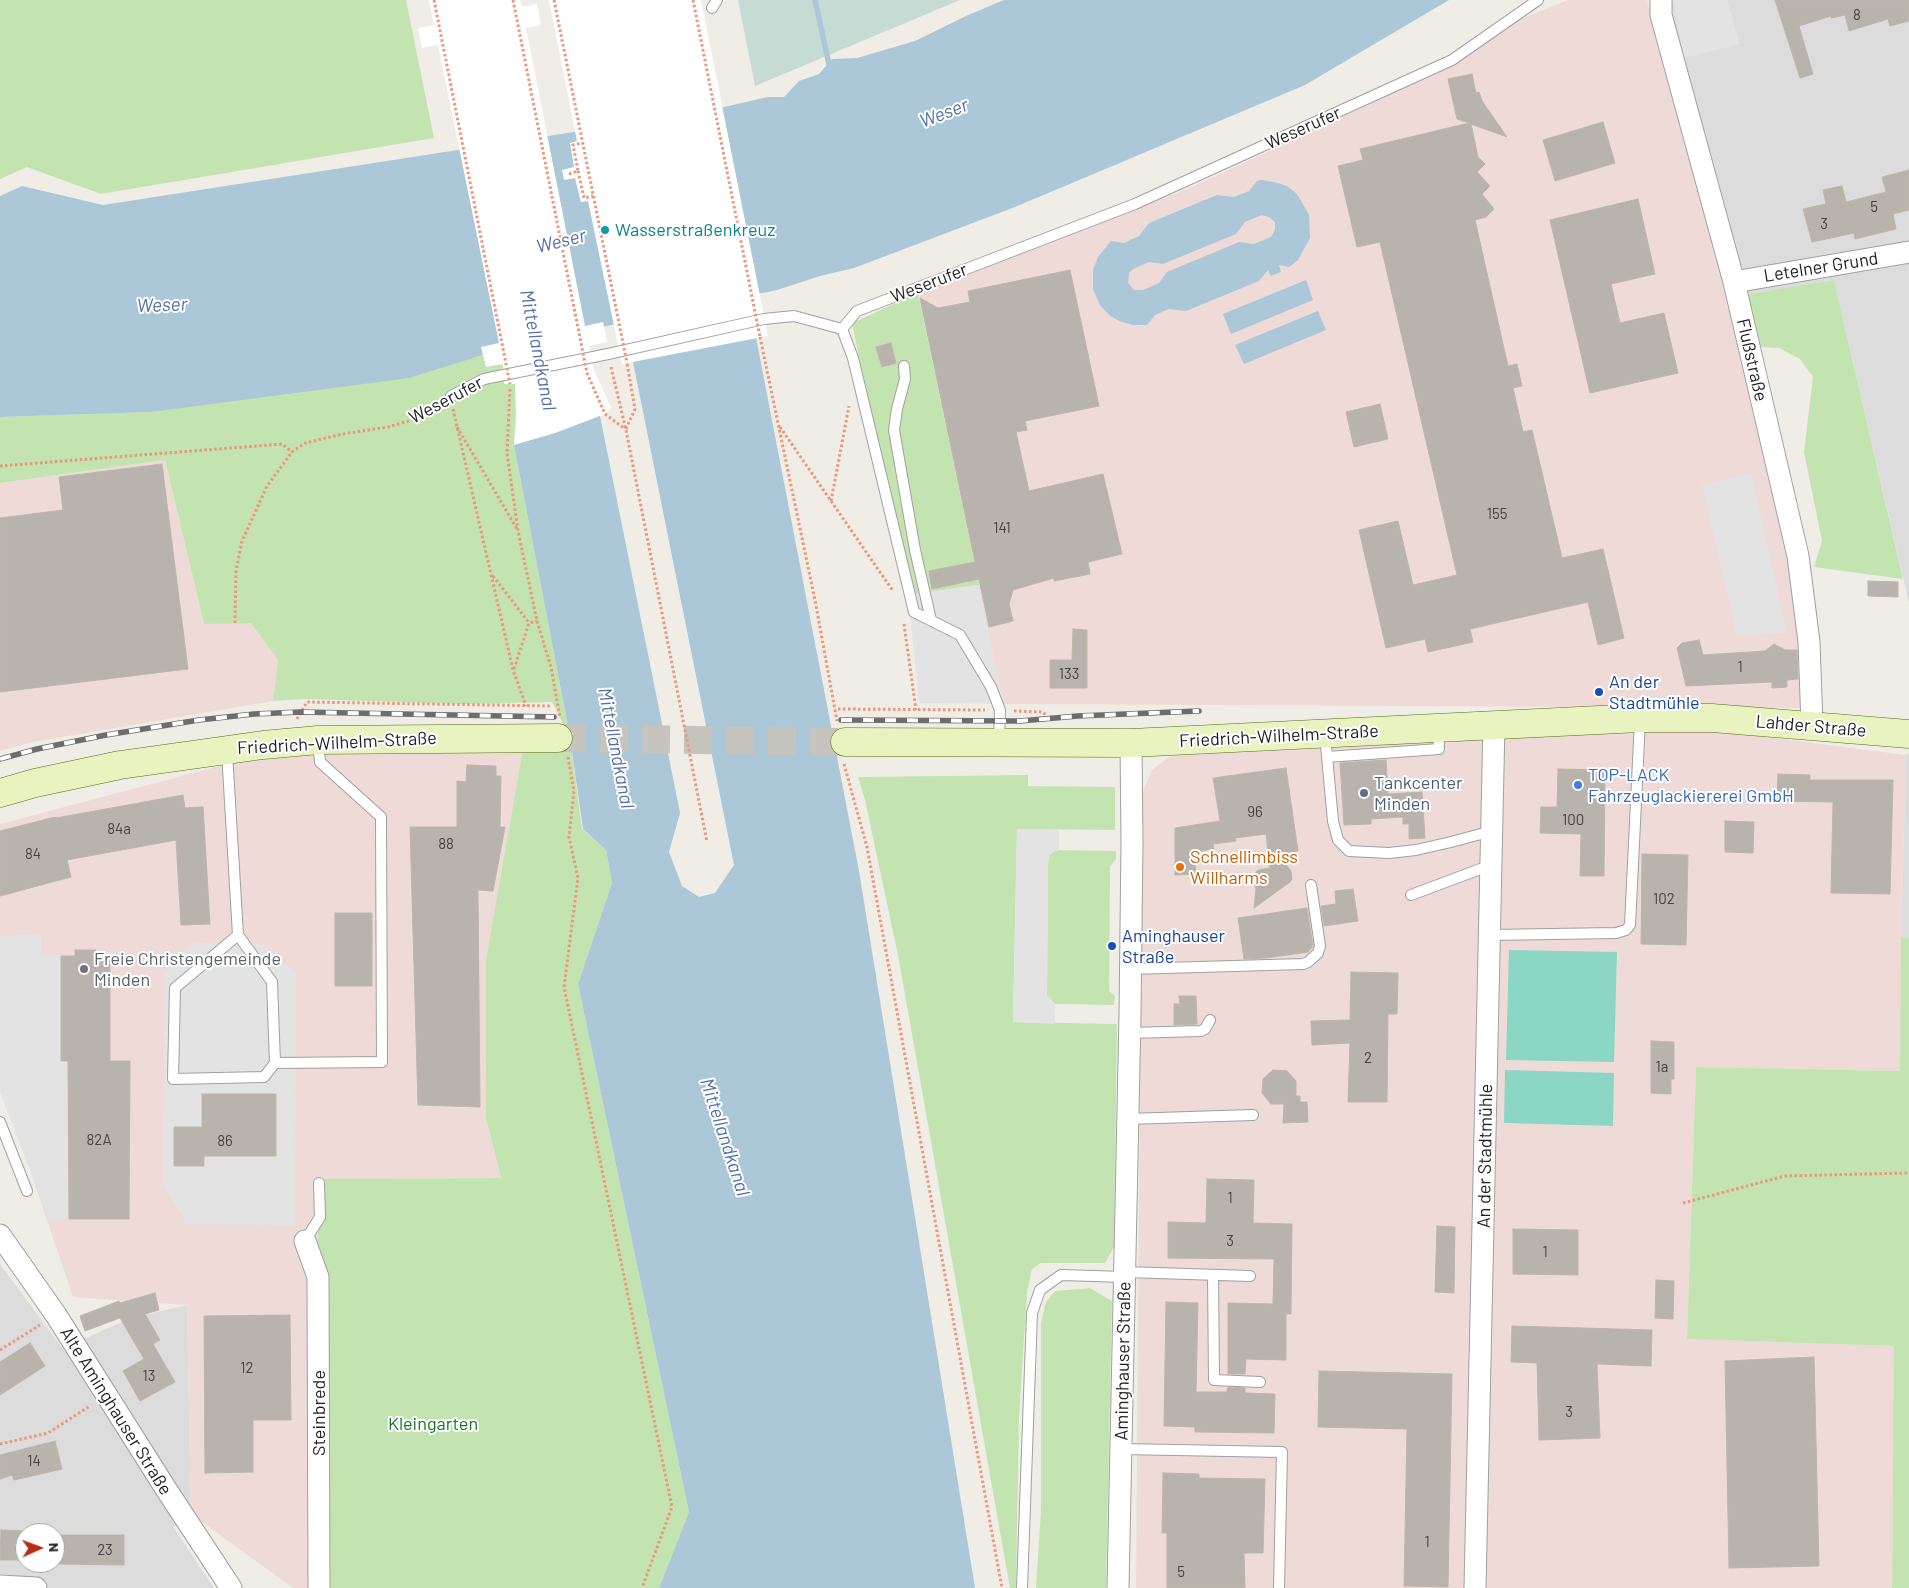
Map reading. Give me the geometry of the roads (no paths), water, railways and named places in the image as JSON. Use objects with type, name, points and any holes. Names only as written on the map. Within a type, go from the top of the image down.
[{"type":"street","name":"Flußstraße","points":[[1660,0],[1660,15],[1734,282],[1798,556],[1809,642],[1812,725]]},
{"type":"street","name":"Letelner Grund","points":[[1734,282],[1909,252]]},
{"type":"street","name":"Friedrich-Wilhelm-Straße","points":[[842,742],[1326,745],[1438,728],[1494,724],[1640,718],[1712,718]]},
{"type":"street","name":"Lahder Straße","points":[[1712,718],[1909,734]]},
{"type":"street","name":"An der Stadtmühle","points":[[1475,1588],[1494,724]]},
{"type":"street","name":"Friedrich-Wilhelm-Straße","points":[[0,793],[35,783],[120,765],[227,749],[318,740],[562,738]]},
{"type":"street","name":"Aminghauser Straße","points":[[1118,1588],[1132,843],[1131,743]]},
{"type":"street","name":"Alte Aminghauser Straße","points":[[0,1235],[56,1316],[231,1588]]},
{"type":"street","name":"Steinbrede","points":[[305,1241],[318,1277],[319,1588]]},
{"type":"street","points":[[0,1586],[36,1588]]},
{"type":"lane","name":"Weserufer","points":[[451,396],[484,379],[608,354],[764,319],[794,316],[842,328],[857,311],[1135,204],[1452,60],[1538,0]]},
{"type":"lane","points":[[842,328],[856,368],[914,612],[960,635],[990,687],[1000,710],[999,744]]},
{"type":"lane","points":[[904,366],[904,379],[894,430],[915,550],[931,620]]},
{"type":"lane","points":[[1489,935],[1616,933],[1626,930],[1630,925],[1640,718]]},
{"type":"lane","points":[[274,1063],[382,1062],[382,817],[320,762],[318,740]]},
{"type":"lane","points":[[1326,745],[1333,821],[1338,840],[1349,851],[1389,853],[1416,850],[1492,831]]},
{"type":"lane","points":[[227,749],[238,935],[272,982],[274,1063],[264,1077],[173,1080],[175,988],[238,935]]},
{"type":"lane","points":[[1412,895],[1491,865]]},
{"type":"lane","points":[[1130,969],[1303,964],[1308,962],[1318,953],[1320,946],[1311,885]]},
{"type":"lane","points":[[1129,1033],[1201,1031],[1205,1029],[1210,1020]]},
{"type":"lane","points":[[1127,1119],[1253,1115]]},
{"type":"lane","points":[[0,1122],[27,1191]]},
{"type":"lane","points":[[305,1241],[320,1217],[319,1183]]},
{"type":"lane","points":[[1022,1588],[1032,1312],[1040,1290],[1061,1275],[1250,1276]]},
{"type":"lane","points":[[1213,1275],[1214,1380],[1260,1382]]},
{"type":"lane","points":[[1121,1449],[1282,1452],[1279,1588]]},
{"type":"water","points":[[1004,0],[1449,0],[1305,85],[1015,207],[854,268],[820,276],[777,290],[748,296],[859,871],[975,1588],[659,1588],[689,1512],[578,984],[612,883],[606,850],[583,829],[570,737],[514,445],[516,417],[515,383],[508,347],[409,378],[151,412],[0,417],[0,196],[22,186],[103,205],[711,110],[768,97],[784,97],[799,81],[819,74],[832,59],[857,58],[915,41]],"holes":[[[625,322],[734,865],[715,893],[699,897],[682,886],[669,852],[680,813],[600,416],[583,376],[574,333]]]},
{"type":"water","points":[[1262,180],[1287,186],[1297,194],[1309,215],[1310,238],[1298,260],[1289,267],[1279,265],[1281,272],[1271,276],[1268,270],[1259,281],[1186,311],[1169,309],[1155,315],[1147,325],[1133,325],[1119,321],[1109,315],[1100,305],[1093,289],[1093,270],[1098,257],[1111,241],[1124,243],[1139,236],[1149,223],[1217,195],[1234,197],[1249,191],[1257,181]],"holes":[[[1262,215],[1269,217],[1275,222],[1275,230],[1271,237],[1254,244],[1239,242],[1167,272],[1159,283],[1143,290],[1134,290],[1128,283],[1129,273],[1133,269],[1149,262],[1163,264],[1236,234],[1245,222]]]},
{"type":"water","points":[[1306,280],[1313,300],[1231,334],[1223,314]]},
{"type":"water","points":[[1318,311],[1326,330],[1244,364],[1235,345]]},
{"type":"waterway","points":[[815,0],[830,69]]},
{"type":"tunnel","points":[[558,738],[845,742]]},
{"type":"railway","points":[[841,720],[1020,721],[1078,716],[1199,711]]},
{"type":"railway","points":[[0,759],[37,749],[106,735],[199,720],[254,714],[300,712],[554,717]]},
{"type":"place","name":"Wasserstraßenkreuz","points":[[605,230]]},
{"type":"place","name":"An der Stadtmühle","points":[[1599,692]]},
{"type":"place","name":"TOP-LACK Fahrzeuglackiererei GmbH","points":[[1578,785]]},
{"type":"place","name":"Tankcenter Minden","points":[[1364,793]]},
{"type":"place","name":"Schnellimbiss Willharms","points":[[1180,867]]},
{"type":"place","name":"Aminghauser Straße","points":[[1112,946]]},
{"type":"place","name":"Freie Christengemeinde Minden","points":[[84,969]]},
{"type":"water label","name":"Weser","points":[[944,113]]},
{"type":"water label","name":"Weser","points":[[561,241]]},
{"type":"water label","name":"Weser","points":[[162,305]]},
{"type":"water label","name":"Mittellandkanal","points":[[538,350]]},
{"type":"water label","name":"Mittellandkanal","points":[[616,748]]},
{"type":"water label","name":"Mittellandkanal","points":[[725,1137]]},
{"type":"park label","name":"Kleingarten","points":[[433,1424]]}]
